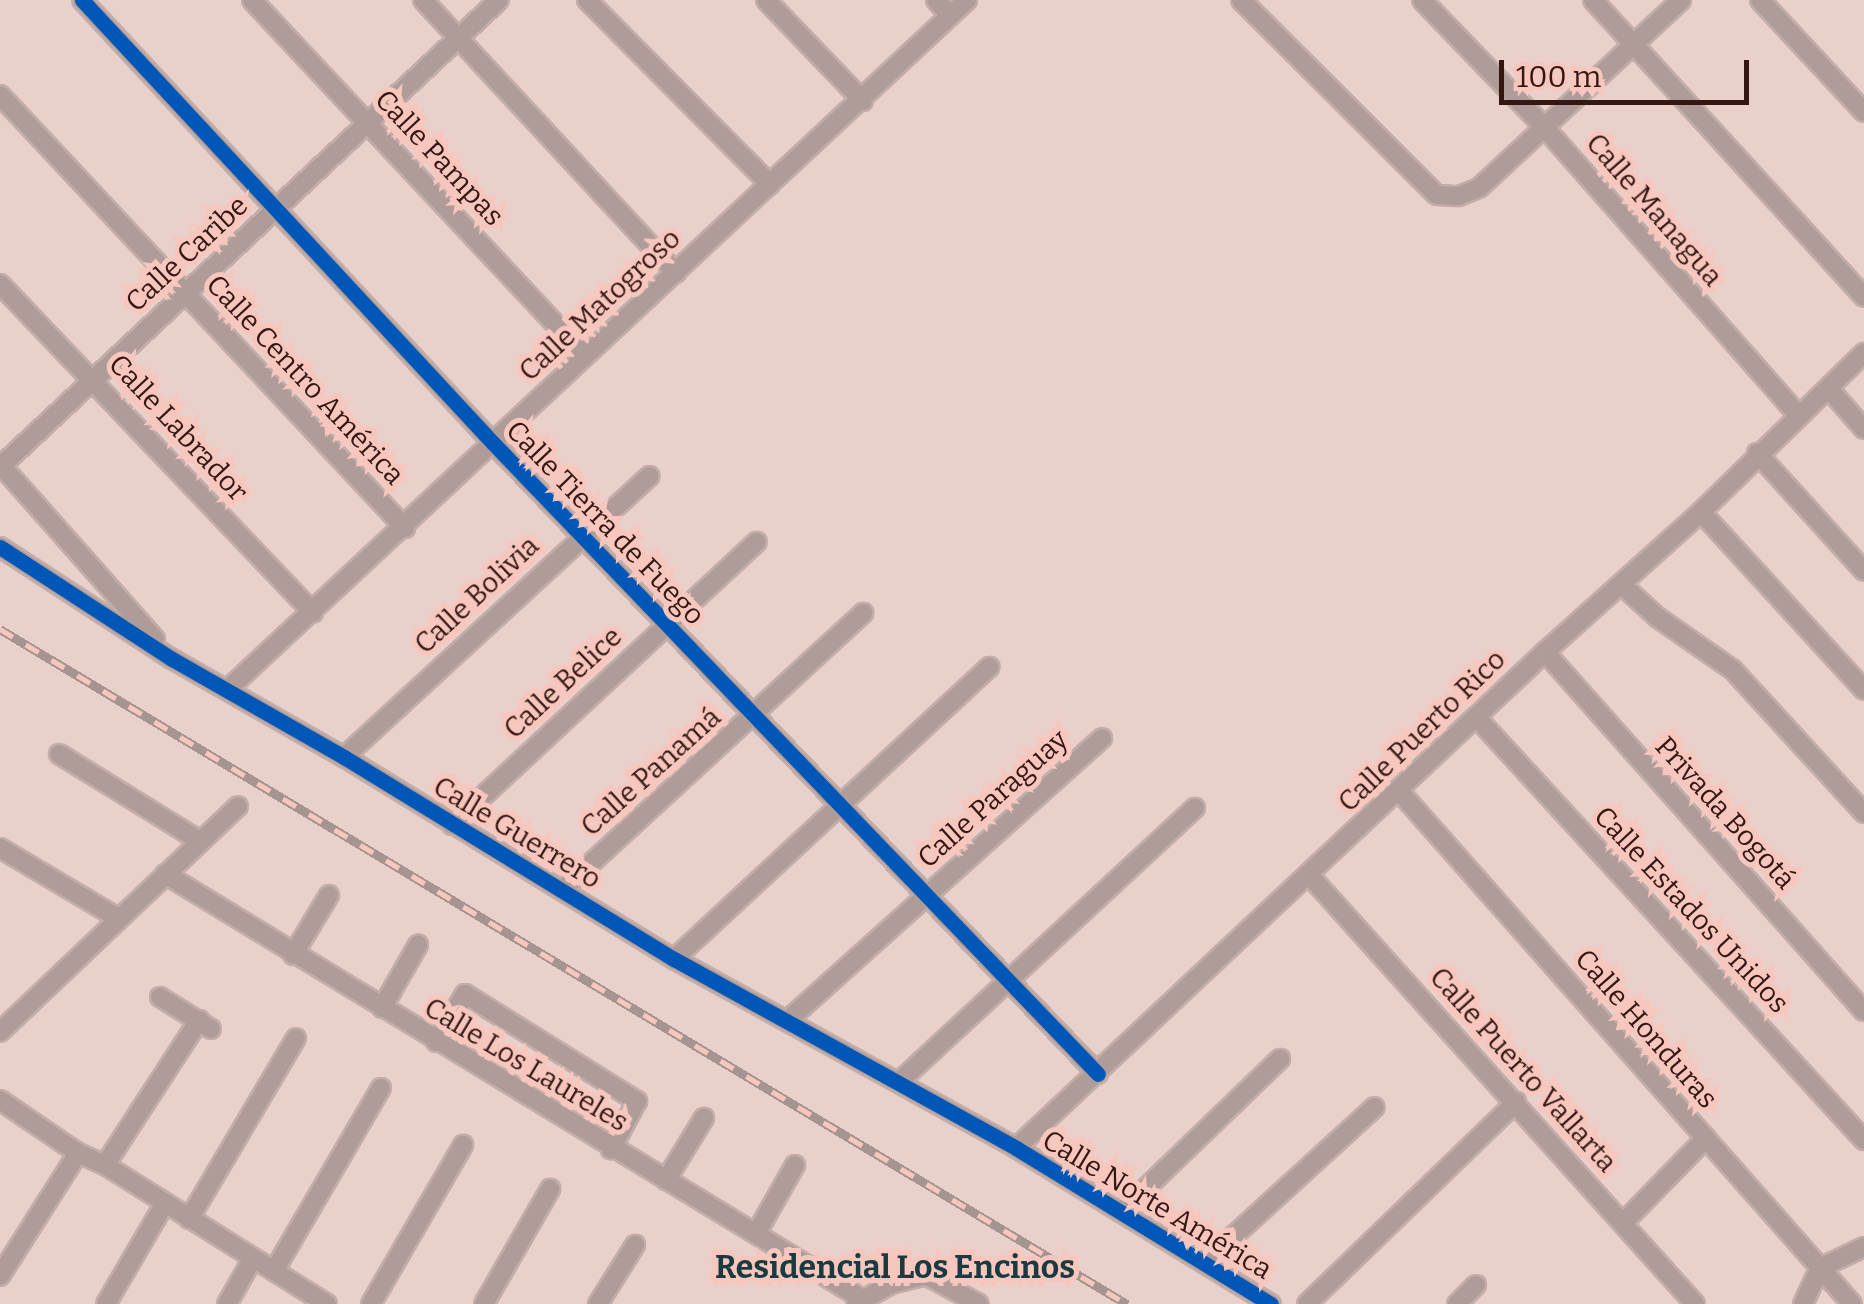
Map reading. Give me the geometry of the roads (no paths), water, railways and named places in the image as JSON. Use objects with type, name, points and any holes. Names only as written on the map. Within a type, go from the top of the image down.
[{"type":"street","name":"Calle Tierra de Fuego","points":[[82,0],[493,442],[1098,1074]]},
{"type":"street","name":"Calle Pampas","points":[[252,0],[584,355]]},
{"type":"street","points":[[423,0],[676,273]]},
{"type":"street","name":"Calle Caribe","points":[[0,465],[499,0]]},
{"type":"street","points":[[587,0],[770,184]]},
{"type":"street","points":[[766,0],[863,101]]},
{"type":"street","points":[[936,0],[950,15]]},
{"type":"street","name":"Calle Matogroso","points":[[227,690],[967,0]]},
{"type":"street","points":[[1241,0],[1437,195],[1459,196],[1479,188],[1681,0]]},
{"type":"street","name":"Calle Managua","points":[[1422,0],[1545,128],[1798,416]]},
{"type":"street","points":[[1593,0],[1864,297]]},
{"type":"street","points":[[1760,0],[1864,112]]},
{"type":"street","name":"Calle Centro América","points":[[0,95],[405,528]]},
{"type":"street","name":"Calle Labrador","points":[[0,284],[94,378],[313,613]]},
{"type":"street","name":"Calle Puerto Rico","points":[[1016,1148],[1545,652],[1701,512],[1756,453],[1829,390],[1864,353]]},
{"type":"street","points":[[1829,390],[1864,428]]},
{"type":"street","points":[[1756,453],[1864,571]]},
{"type":"street","points":[[0,465],[172,658]]},
{"type":"street","name":"Calle Bolivia","points":[[344,757],[650,476]]},
{"type":"street","points":[[1701,512],[1864,690]]},
{"type":"street","name":"Calle Belice","points":[[452,825],[757,542]]},
{"type":"street","name":"Calle Guerrero","points":[[0,546],[172,658],[563,888],[674,959],[1016,1148]]},
{"type":"street","points":[[1621,584],[1657,617],[1732,670],[1864,814]]},
{"type":"street","name":"Calle Panamá","points":[[563,888],[862,613]]},
{"type":"street","name":"Privada Bogotá","points":[[1545,652],[1864,1011]]},
{"type":"street","points":[[674,959],[988,666]]},
{"type":"street","name":"Calle Estados Unidos","points":[[1478,718],[1864,1140]]},
{"type":"street","name":"Calle Paraguay","points":[[788,1020],[1102,738]]},
{"type":"street","points":[[59,754],[200,841]]},
{"type":"street","name":"Calle Honduras","points":[[1399,792],[1852,1304]]},
{"type":"street","points":[[0,1032],[238,806]]},
{"type":"street","points":[[900,1081],[1195,808]]},
{"type":"street","points":[[0,848],[118,918]]},
{"type":"street","name":"Calle Los Laureles","points":[[165,874],[611,1149],[757,1232],[859,1301]]},
{"type":"street","name":"Calle Puerto Vallarta","points":[[1310,875],[1695,1304]]},
{"type":"street","points":[[293,955],[329,895]]},
{"type":"street","points":[[382,1008],[418,945]]},
{"type":"street","points":[[436,1042],[465,994],[638,1101],[611,1149]]},
{"type":"street","points":[[105,1165],[205,1025],[160,996]]},
{"type":"street","points":[[189,1219],[296,1038]]},
{"type":"street","points":[[1121,1212],[1280,1059]]},
{"type":"street","points":[[274,1271],[381,1088]]},
{"type":"street","points":[[0,1100],[78,1154],[105,1165],[328,1304]]},
{"type":"street","points":[[1307,1304],[1516,1102]]},
{"type":"street","points":[[1204,1263],[1375,1106]]},
{"type":"street","points":[[666,1180],[704,1118]]},
{"type":"street","points":[[1623,1223],[1706,1138]]},
{"type":"street","points":[[370,1304],[463,1145]]},
{"type":"street","name":"Calle Norte América","points":[[1016,1148],[1271,1304]]},
{"type":"street","points":[[0,1276],[78,1154]]},
{"type":"street","points":[[757,1232],[795,1165]]},
{"type":"street","points":[[484,1304],[550,1189]]},
{"type":"street","points":[[106,1304],[165,1203]]},
{"type":"street","points":[[598,1304],[635,1245]]},
{"type":"street","points":[[1803,1304],[1820,1268],[1864,1247]]},
{"type":"street","points":[[227,1304],[252,1260]]},
{"type":"street","points":[[859,1301],[926,1275],[980,1304]]},
{"type":"street","points":[[1457,1304],[1476,1285]]},
{"type":"railway","points":[[0,629],[1127,1304]]},
{"type":"district","name":"Residencial Los Encinos","points":[[895,1267]]}]
